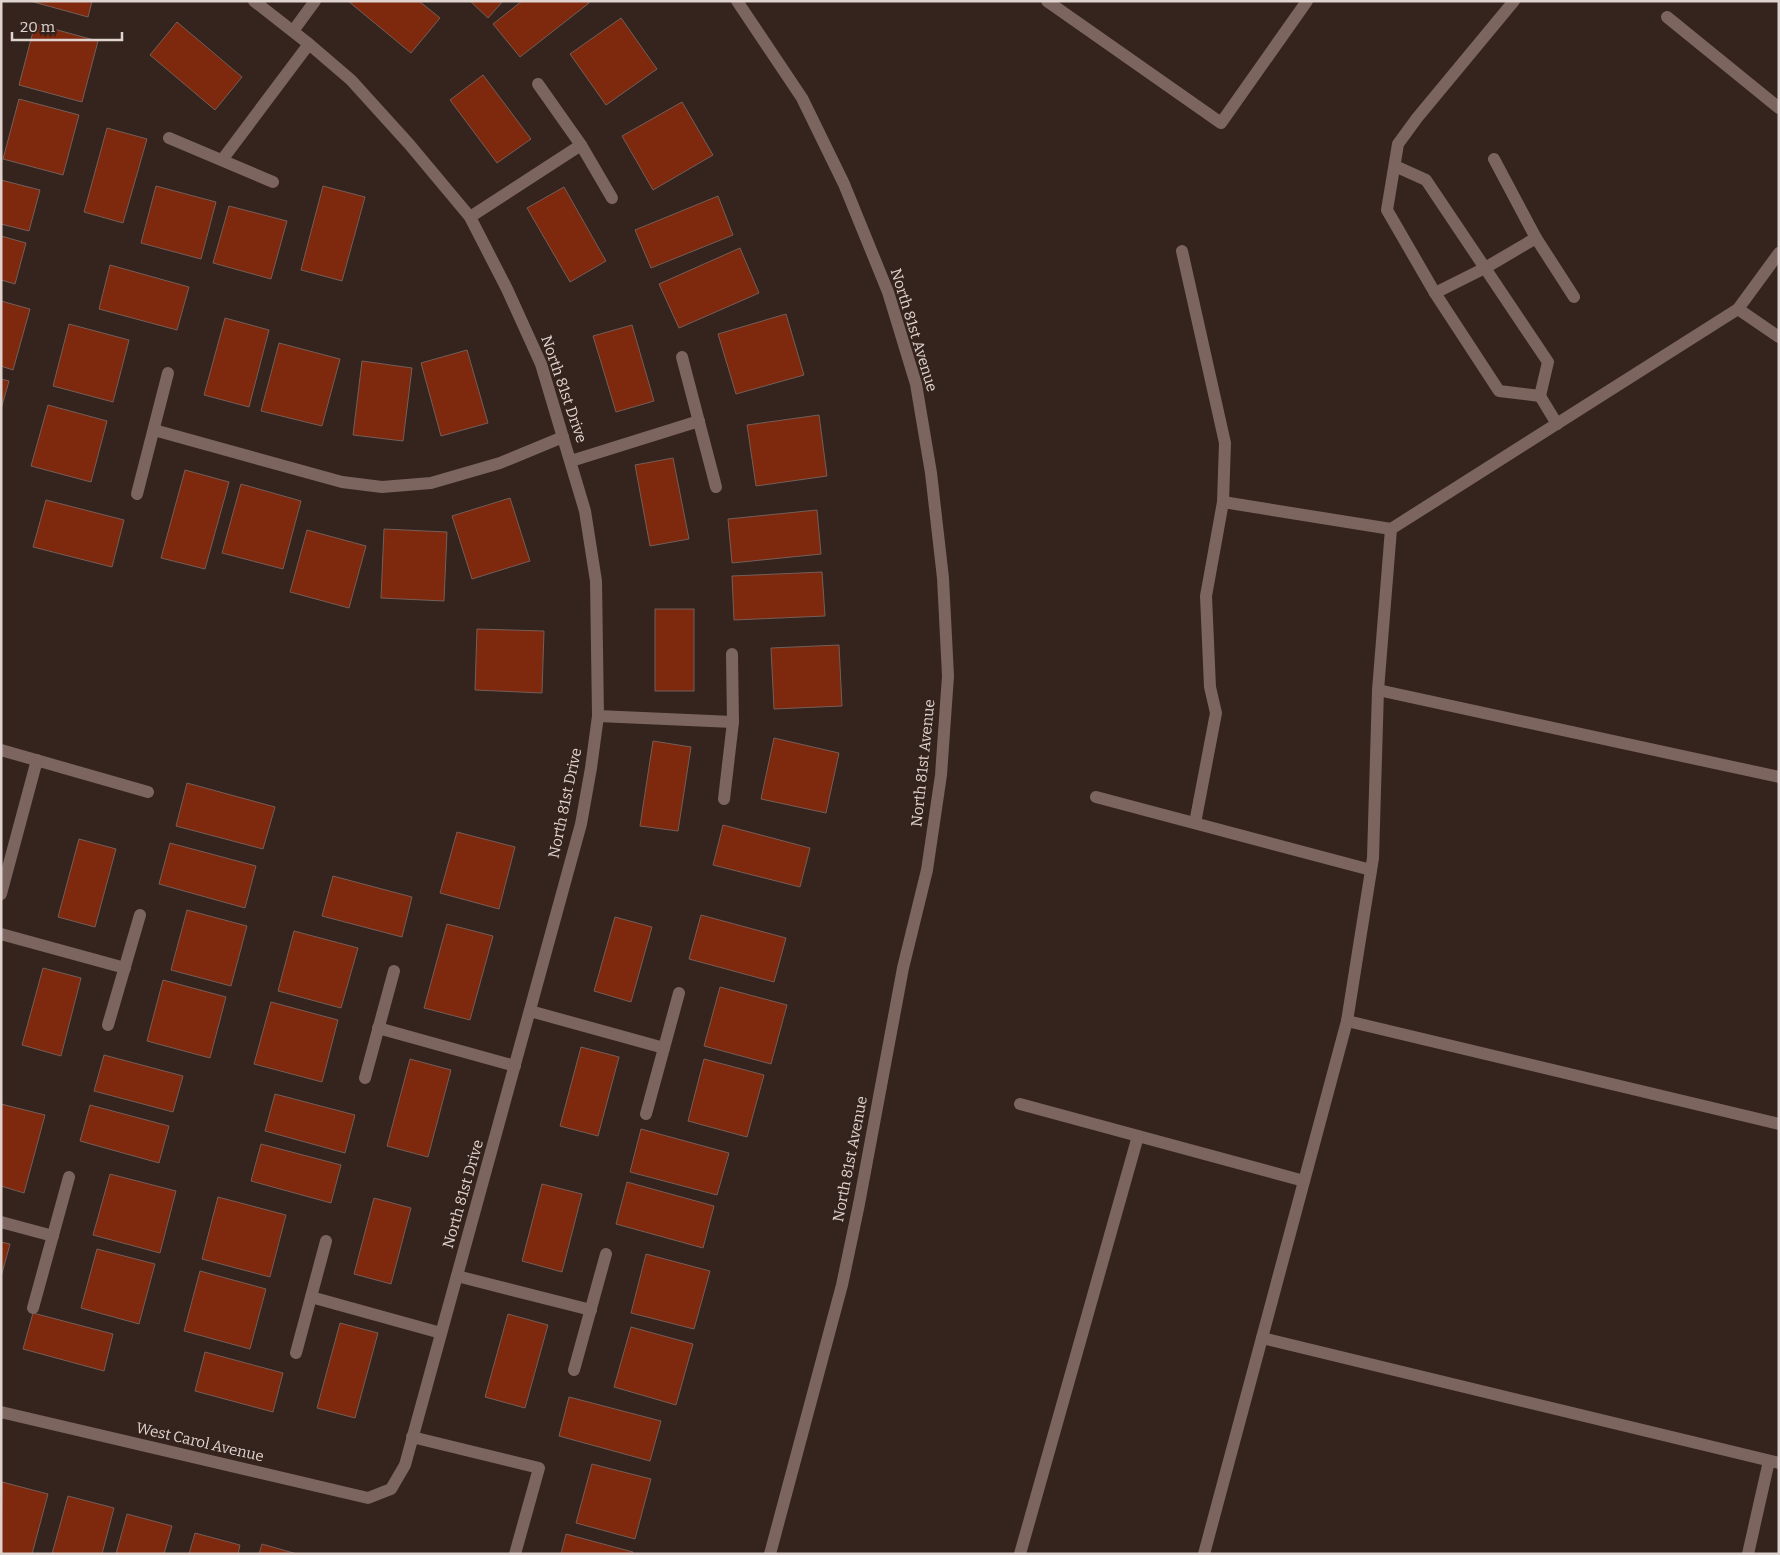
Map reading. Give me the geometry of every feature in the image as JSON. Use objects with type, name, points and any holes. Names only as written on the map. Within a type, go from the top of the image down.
[{"type":"street","name":"North 81st Drive","points":[[254,1],[309,44],[350,80],[409,144],[470,217],[507,289],[541,364],[585,512],[596,581],[598,716],[581,824],[405,1465],[391,1489]]},
{"type":"street","points":[[293,31],[315,1]]},
{"type":"street","name":"North 81st Avenue","points":[[737,1],[802,98],[844,184],[890,302],[916,384],[931,473],[943,578],[948,676],[941,775],[927,870],[903,968],[842,1285],[770,1554]]},
{"type":"street","points":[[1047,1],[1221,123],[1307,1]]},
{"type":"street","points":[[1514,1],[1417,118],[1398,144],[1387,210],[1435,293],[1500,391],[1540,396]]},
{"type":"street","points":[[1667,17],[1779,108]]},
{"type":"street","points":[[222,160],[309,44]]},
{"type":"street","points":[[538,84],[581,145],[612,198]]},
{"type":"street","points":[[169,138],[274,182]]},
{"type":"street","points":[[470,217],[581,145]]},
{"type":"street","points":[[1494,159],[1536,238],[1574,297]]},
{"type":"street","points":[[1395,166],[1426,180],[1548,362],[1540,396],[1557,424]]},
{"type":"street","points":[[1435,293],[1485,268],[1536,238]]},
{"type":"street","points":[[1182,251],[1225,443],[1223,502],[1206,596],[1210,687],[1216,713],[1195,823]]},
{"type":"street","points":[[1223,502],[1391,529],[1738,309],[1779,253]]},
{"type":"street","points":[[1738,309],[1779,337]]},
{"type":"street","points":[[682,357],[716,487]]},
{"type":"street","points":[[138,494],[168,373]]},
{"type":"street","points":[[571,461],[699,421]]},
{"type":"street","points":[[154,430],[342,482],[382,487],[431,483],[500,463],[563,437]]},
{"type":"street","points":[[1204,1554],[1347,1021],[1373,858],[1378,690],[1391,529]]},
{"type":"street","points":[[724,799],[733,722],[732,654]]},
{"type":"street","points":[[1378,690],[1779,777]]},
{"type":"street","points":[[598,716],[733,722]]},
{"type":"street","points":[[1,750],[148,792]]},
{"type":"street","points":[[1,894],[37,760]]},
{"type":"street","points":[[1096,797],[1371,870]]},
{"type":"street","points":[[108,1025],[140,915]]},
{"type":"street","points":[[1,934],[125,968]]},
{"type":"street","points":[[365,1078],[394,971]]},
{"type":"street","points":[[646,1114],[679,993]]},
{"type":"street","points":[[530,1011],[664,1048]]},
{"type":"street","points":[[1347,1021],[1779,1124]]},
{"type":"street","points":[[378,1028],[515,1066]]},
{"type":"street","points":[[1020,1104],[1304,1181]]},
{"type":"street","points":[[1020,1554],[1138,1136]]},
{"type":"street","points":[[33,1308],[69,1177]]},
{"type":"street","points":[[1,1222],[53,1236]]},
{"type":"street","points":[[296,1353],[326,1241]]},
{"type":"street","points":[[574,1370],[606,1254]]},
{"type":"street","points":[[457,1276],[591,1310]]},
{"type":"street","points":[[311,1297],[441,1333]]},
{"type":"street","points":[[1262,1338],[1774,1462],[1748,1554]]},
{"type":"street","name":"West Carol Avenue","points":[[1,1412],[368,1498],[391,1489]]},
{"type":"street","points":[[412,1437],[539,1468],[515,1554]]},
{"type":"building","points":[[30,1],[92,1],[88,17]]},
{"type":"building","points":[[348,1],[419,1],[440,18],[411,53]]},
{"type":"building","points":[[470,1],[503,1],[488,18]]},
{"type":"building","points":[[522,1],[588,1],[589,3],[520,57],[493,24]]},
{"type":"building","points":[[621,18],[657,69],[606,105],[570,54]]},
{"type":"building","points":[[177,22],[242,77],[215,110],[150,55]]},
{"type":"building","points":[[35,24],[98,41],[82,102],[19,85]]},
{"type":"building","points":[[483,75],[531,139],[497,163],[450,100]]},
{"type":"building","points":[[19,99],[79,115],[63,175],[3,159]]},
{"type":"building","points":[[682,102],[713,155],[653,190],[622,136]]},
{"type":"building","points":[[107,128],[147,139],[123,223],[84,212]]},
{"type":"building","points":[[1,180],[40,190],[29,231],[1,224]]},
{"type":"building","points":[[156,186],[216,202],[201,259],[141,243]]},
{"type":"building","points":[[323,186],[365,197],[342,281],[301,270]]},
{"type":"building","points":[[564,187],[606,261],[570,282],[527,208]]},
{"type":"building","points":[[718,196],[733,235],[651,268],[635,230]]},
{"type":"building","points":[[229,206],[287,221],[271,279],[213,263]]},
{"type":"building","points":[[1,236],[26,243],[15,284],[1,280]]},
{"type":"building","points":[[740,248],[759,293],[679,328],[659,284]]},
{"type":"building","points":[[110,265],[189,287],[177,330],[99,309]]},
{"type":"building","points":[[1,301],[30,309],[13,370],[1,366]]},
{"type":"building","points":[[786,314],[804,375],[736,394],[718,334]]},
{"type":"building","points":[[225,318],[269,330],[249,407],[204,395]]},
{"type":"building","points":[[69,324],[129,340],[113,402],[53,386]]},
{"type":"building","points":[[632,325],[654,401],[616,412],[593,336]]},
{"type":"building","points":[[279,343],[340,359],[322,426],[261,411]]},
{"type":"building","points":[[467,350],[488,423],[441,436],[421,363]]},
{"type":"building","points":[[362,361],[412,368],[403,441],[353,435]]},
{"type":"building","points":[[1,379],[9,381],[1,409]]},
{"type":"building","points":[[48,405],[107,421],[91,482],[31,466]]},
{"type":"building","points":[[819,415],[827,476],[756,486],[747,425]]},
{"type":"building","points":[[673,458],[689,539],[650,546],[635,465]]},
{"type":"building","points":[[185,470],[229,482],[205,569],[161,558]]},
{"type":"building","points":[[241,484],[301,501],[283,569],[222,553]]},
{"type":"building","points":[[510,498],[530,561],[472,579],[452,516]]},
{"type":"building","points":[[46,500],[124,520],[112,567],[33,547]]},
{"type":"building","points":[[817,510],[821,554],[732,563],[728,519]]},
{"type":"building","points":[[384,529],[447,532],[444,601],[381,598]]},
{"type":"building","points":[[307,530],[366,546],[349,608],[290,592]]},
{"type":"building","points":[[822,572],[825,616],[734,620],[732,576]]},
{"type":"building","points":[[655,609],[694,609],[694,691],[655,691]]},
{"type":"building","points":[[477,629],[544,631],[542,693],[475,690]]},
{"type":"building","points":[[839,645],[842,706],[774,709],[771,648]]},
{"type":"building","points":[[774,738],[839,753],[826,813],[761,799]]},
{"type":"building","points":[[653,741],[691,747],[678,831],[640,826]]},
{"type":"building","points":[[187,783],[275,807],[263,849],[176,826]]},
{"type":"building","points":[[723,825],[810,848],[800,887],[713,865]]},
{"type":"building","points":[[457,832],[515,847],[499,909],[440,893]]},
{"type":"building","points":[[79,839],[116,849],[95,927],[58,917]]},
{"type":"building","points":[[170,843],[256,866],[245,908],[159,884]]},
{"type":"building","points":[[333,876],[412,897],[402,937],[322,916]]},
{"type":"building","points":[[187,910],[247,926],[231,986],[171,970]]},
{"type":"building","points":[[701,915],[786,938],[774,982],[689,959]]},
{"type":"building","points":[[615,917],[652,927],[631,1002],[594,991]]},
{"type":"building","points":[[447,924],[493,936],[470,1020],[424,1008]]},
{"type":"building","points":[[294,931],[358,948],[341,1008],[278,991]]},
{"type":"building","points":[[43,968],[81,978],[61,1056],[22,1045]]},
{"type":"building","points":[[163,980],[226,997],[210,1058],[147,1041]]},
{"type":"building","points":[[720,987],[787,1005],[771,1064],[704,1046]]},
{"type":"building","points":[[271,1002],[338,1020],[322,1082],[254,1064]]},
{"type":"building","points":[[581,1047],[619,1057],[598,1136],[560,1126]]},
{"type":"building","points":[[104,1055],[183,1076],[173,1112],[94,1091]]},
{"type":"building","points":[[410,1059],[451,1070],[428,1157],[387,1146]]},
{"type":"building","points":[[704,1059],[764,1075],[747,1137],[688,1121]]},
{"type":"building","points":[[275,1094],[355,1115],[345,1153],[265,1131]]},
{"type":"building","points":[[1,1104],[45,1115],[24,1193],[1,1186]]},
{"type":"building","points":[[90,1105],[169,1126],[159,1163],[80,1141]]},
{"type":"building","points":[[641,1129],[729,1153],[717,1195],[630,1172]]},
{"type":"building","points":[[261,1144],[341,1165],[331,1203],[251,1181]]},
{"type":"building","points":[[110,1174],[176,1191],[160,1253],[93,1235]]},
{"type":"building","points":[[627,1182],[714,1206],[703,1248],[616,1224]]},
{"type":"building","points":[[542,1184],[582,1194],[562,1272],[522,1261]]},
{"type":"building","points":[[218,1197],[286,1215],[270,1277],[202,1259]]},
{"type":"building","points":[[374,1198],[411,1208],[391,1284],[354,1274]]},
{"type":"building","points":[[1,1242],[10,1244],[1,1277]]},
{"type":"building","points":[[97,1249],[155,1264],[139,1324],[81,1308]]},
{"type":"building","points":[[646,1254],[710,1271],[694,1329],[631,1313]]},
{"type":"building","points":[[200,1271],[266,1289],[250,1349],[184,1331]]},
{"type":"building","points":[[33,1313],[113,1334],[104,1371],[23,1349]]},
{"type":"building","points":[[508,1314],[548,1325],[525,1408],[485,1397]]},
{"type":"building","points":[[340,1323],[378,1333],[355,1418],[317,1408]]},
{"type":"building","points":[[631,1327],[693,1344],[676,1405],[614,1387]]},
{"type":"building","points":[[205,1352],[283,1373],[273,1412],[195,1391]]},
{"type":"building","points":[[569,1397],[661,1421],[650,1461],[559,1436]]},
{"type":"building","points":[[592,1464],[651,1479],[635,1539],[576,1523]]},
{"type":"building","points":[[2,1482],[48,1494],[32,1554],[1,1554]]},
{"type":"building","points":[[68,1496],[114,1508],[102,1554],[52,1554]]},
{"type":"building","points":[[127,1514],[172,1526],[164,1554],[116,1554]]},
{"type":"building","points":[[195,1533],[240,1545],[238,1554],[189,1554]]},
{"type":"building","points":[[566,1534],[633,1552],[632,1554],[561,1554]]},
{"type":"building","points":[[262,1544],[297,1554],[259,1554]]}]
